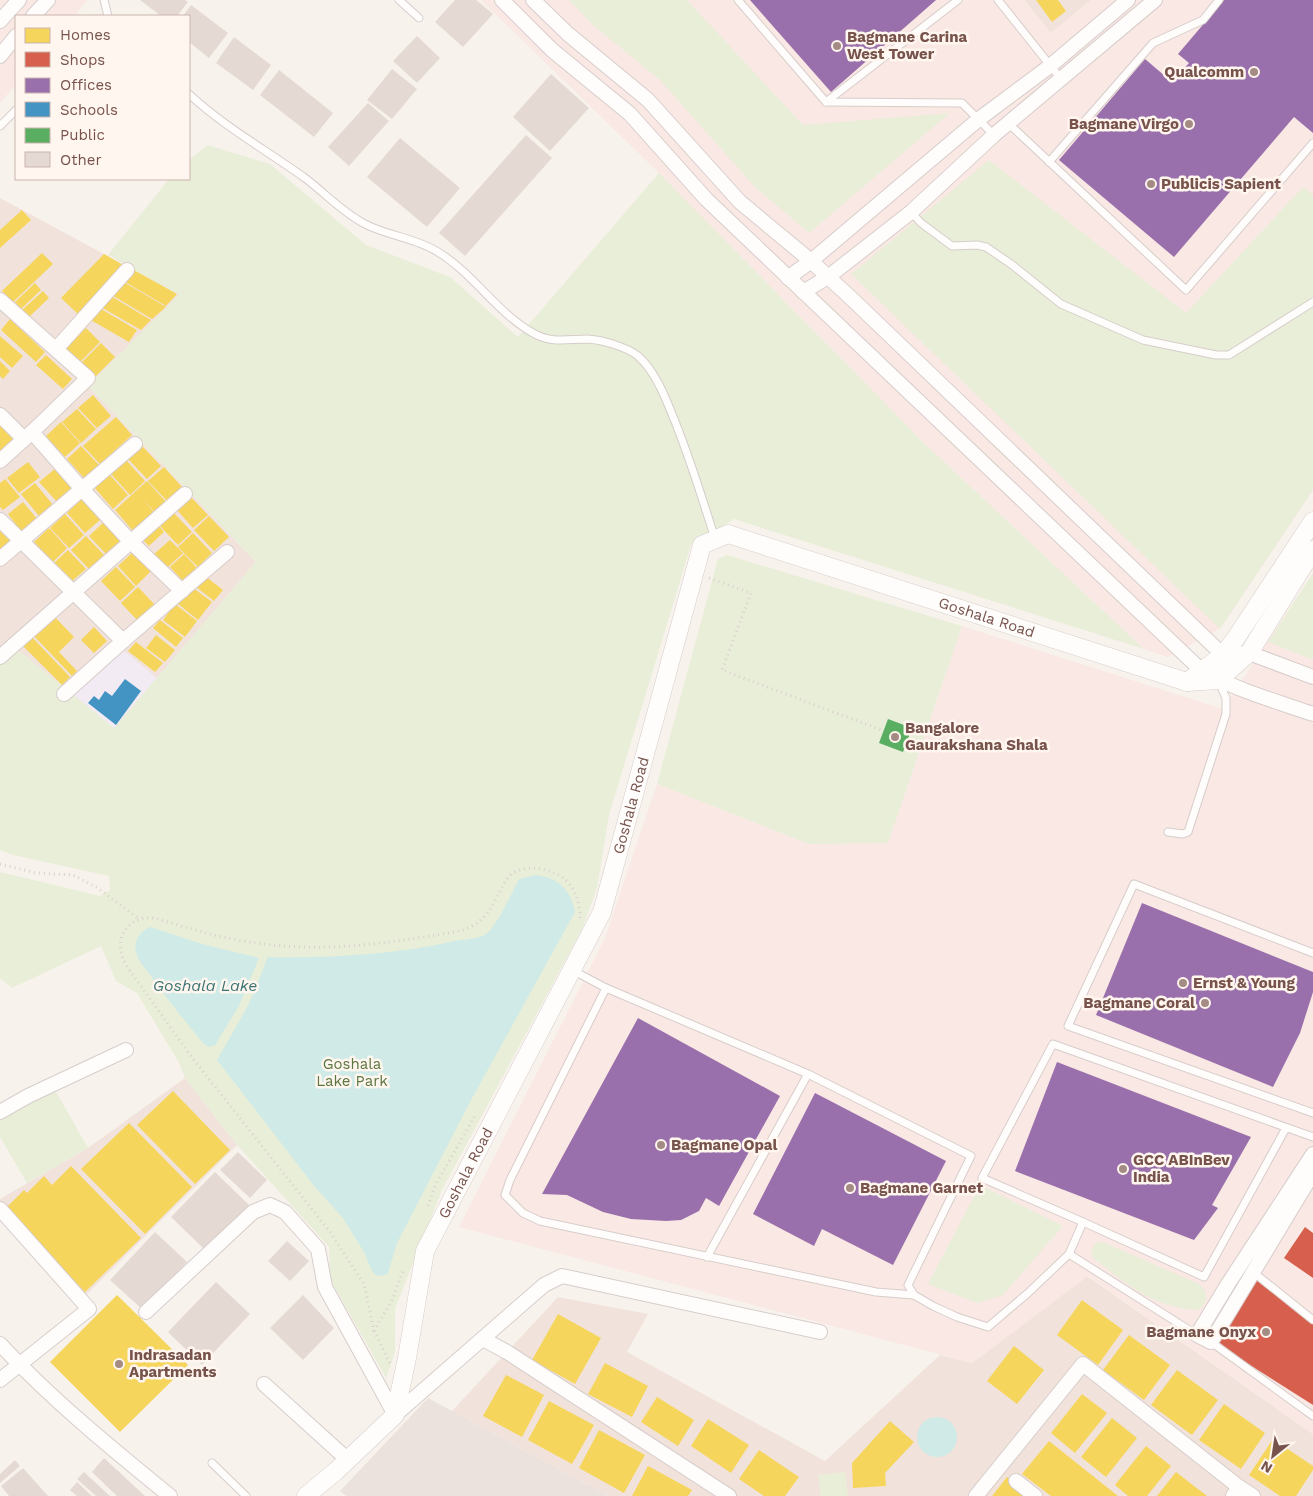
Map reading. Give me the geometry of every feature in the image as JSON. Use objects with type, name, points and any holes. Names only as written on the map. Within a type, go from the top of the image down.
[{"type":"street","points":[[7,19],[18,0]]},
{"type":"street","points":[[34,15],[48,0]]},
{"type":"street","points":[[502,0],[552,50],[630,114],[706,199],[1202,671],[1218,680],[1313,714]]},
{"type":"street","points":[[533,0],[568,34],[648,100],[740,202],[811,261],[1223,654],[1249,653],[1313,677]]},
{"type":"street","points":[[788,278],[811,261],[979,119],[1050,66],[1128,0]]},
{"type":"street","points":[[803,292],[828,277],[911,212],[994,135],[1155,0]]},
{"type":"street","points":[[0,56],[15,37]]},
{"type":"street","points":[[56,349],[127,270]]},
{"type":"street","points":[[0,300],[88,378],[0,461]]},
{"type":"street","points":[[0,415],[28,436],[82,489],[131,542],[182,591]]},
{"type":"street","points":[[0,559],[135,444]]},
{"type":"street","points":[[0,657],[185,494]]},
{"type":"street","points":[[0,520],[123,641]]},
{"type":"street","points":[[1187,682],[1223,654],[1236,638],[1313,521]]},
{"type":"street","name":"Goshala Road","points":[[395,1415],[425,1251],[602,912],[702,546],[728,534],[1187,682],[1218,680]]},
{"type":"street","points":[[1218,680],[1249,653],[1313,550]]},
{"type":"street","points":[[64,694],[227,552]]},
{"type":"street","points":[[0,1112],[28,1096],[126,1050]]},
{"type":"street","points":[[1313,1154],[1197,1335],[1211,1342],[1313,1173]]},
{"type":"street","points":[[146,1312],[253,1212],[270,1205],[285,1212],[318,1249],[325,1287],[395,1415]]},
{"type":"street","points":[[0,1209],[89,1309],[0,1380]]},
{"type":"street","points":[[306,1496],[348,1460],[395,1415],[544,1285],[562,1276],[820,1332]]},
{"type":"street","points":[[483,1339],[507,1352],[729,1496]]},
{"type":"street","points":[[0,1344],[19,1364],[119,1455],[170,1496]]},
{"type":"street","points":[[976,1496],[1083,1364],[1236,1492],[1253,1496]]},
{"type":"street","points":[[264,1384],[348,1460]]},
{"type":"street","points":[[1016,1481],[1035,1496]]},
{"type":"lane","points":[[104,0],[108,15]]},
{"type":"lane","points":[[399,0],[419,18]]},
{"type":"lane","points":[[738,0],[826,102],[962,102],[994,135]]},
{"type":"lane","points":[[826,102],[958,0]]},
{"type":"lane","points":[[998,0],[1061,79]]},
{"type":"lane","points":[[1049,162],[1153,43],[1203,20],[1219,0]]},
{"type":"lane","points":[[190,95],[207,110],[306,179],[345,212],[365,224],[419,242],[439,252],[461,269],[517,322],[534,334],[559,342],[590,339],[620,346],[637,355],[654,376],[689,454],[715,539]]},
{"type":"lane","points":[[0,126],[15,111]]},
{"type":"lane","points":[[1008,123],[1186,290],[1313,143]]},
{"type":"lane","points":[[911,212],[921,223],[952,246],[977,245],[986,247],[1011,264],[1061,304],[1144,340],[1216,355],[1228,355],[1313,302]]},
{"type":"lane","points":[[1168,832],[1183,834],[1188,832],[1226,714],[1226,698],[1218,680]]},
{"type":"lane","points":[[1313,953],[1134,884],[1068,1026],[1313,1113]]},
{"type":"lane","points":[[572,970],[606,988],[808,1074],[971,1156],[908,1285],[914,1295]]},
{"type":"lane","points":[[606,988],[510,1180],[505,1195],[523,1213],[540,1221],[707,1257],[876,1292],[914,1295],[957,1318],[988,1327],[1028,1293],[1069,1254],[1083,1222]]},
{"type":"lane","points":[[1286,1128],[1204,1277],[982,1178],[1053,1044],[1313,1137]]},
{"type":"lane","points":[[707,1257],[808,1074]]},
{"type":"lane","points":[[1069,1254],[1197,1335]]},
{"type":"lane","points":[[1253,1272],[1313,1320]]},
{"type":"lane","points":[[1211,1342],[1313,1416]]},
{"type":"lane","points":[[212,1463],[246,1496]]},
{"type":"path","points":[[695,572],[751,594],[722,670],[884,731]]},
{"type":"path","points":[[0,864],[36,873],[73,874],[98,888],[139,919]]},
{"type":"path","points":[[401,1386],[374,1331],[364,1284],[330,1232],[190,1055],[126,965],[120,950],[120,942],[127,928],[139,919],[154,918],[212,935],[265,945],[327,948],[390,943],[460,931],[469,928],[485,916],[508,877],[515,872],[532,868],[550,870],[558,874],[571,886],[578,902],[580,920]]},
{"type":"path","points":[[426,1211],[436,1184],[480,1108]]},
{"type":"path","points":[[374,1331],[392,1300],[406,1265]]},
{"type":"shaded area","points":[[0,0],[88,0],[75,15],[15,15],[15,85],[0,103]]},
{"type":"shaded area","points":[[481,0],[1024,0],[1051,33],[1091,0],[1313,0],[1313,490],[1220,629],[1168,657],[1144,649],[925,444],[659,173]]},
{"type":"shaded area","points":[[1024,0],[1091,0],[1051,33]]},
{"type":"shaded area","points":[[0,198],[180,295],[88,386],[256,562],[114,729],[18,650],[0,665]]},
{"type":"shaded area","points":[[1313,573],[1313,1434],[1088,1276],[972,1363],[459,1227],[605,938],[657,784],[809,844],[888,843],[962,626],[1223,709]]},
{"type":"shaded area","points":[[123,650],[157,678],[114,729],[74,695]]},
{"type":"shaded area","points":[[185,1078],[237,1145],[84,1297],[0,1205],[0,1199],[88,1148]]},
{"type":"shaded area","points":[[1087,1276],[1313,1434],[1313,1496],[608,1496],[452,1411],[558,1297],[648,1314],[627,1352],[825,1461],[940,1355],[972,1363]]},
{"type":"shaded area","points":[[428,1398],[608,1496],[346,1496],[340,1491]]},
{"type":"green space","points":[[569,0],[687,0],[803,125],[950,113],[809,233],[755,187],[660,80],[594,26]]},
{"type":"green space","name":"Goshala Lake Park","points":[[207,145],[270,164],[366,245],[450,277],[518,337],[659,173],[925,444],[1144,649],[734,519],[691,545],[609,815],[597,888],[582,929],[442,1190],[395,1309],[395,1352],[386,1378],[330,1279],[329,1247],[237,1145],[185,1078],[178,1061],[137,993],[116,981],[101,946],[12,988],[0,978],[0,872],[100,896],[110,890],[109,876],[13,855],[0,850],[0,665],[18,650],[114,728],[256,562],[88,386],[179,295],[108,255],[168,180],[190,180],[190,159]]},
{"type":"green space","points":[[989,160],[1186,313],[1303,187],[1313,195],[1313,490],[1220,629],[851,274]]},
{"type":"green space","points":[[727,555],[962,626],[888,843],[809,844],[657,784],[718,559]]},
{"type":"green space","points":[[1313,573],[1313,660],[1268,642]]},
{"type":"green space","points":[[55,1090],[88,1148],[27,1183],[0,1137],[0,1121]]},
{"type":"green space","points":[[980,1185],[1063,1226],[1003,1295],[977,1303],[928,1284]]},
{"type":"green space","points":[[1103,1242],[1199,1284],[1205,1290],[1206,1301],[1198,1310],[1182,1308],[1167,1304],[1142,1293],[1094,1259],[1091,1251],[1095,1244]]},
{"type":"green space","points":[[845,1472],[848,1496],[821,1496],[818,1475]]},
{"type":"water","name":"Goshala Lake","points":[[535,875],[543,876],[562,886],[570,897],[575,912],[470,1102],[397,1243],[388,1273],[377,1276],[372,1271],[364,1252],[343,1218],[315,1187],[217,1060],[248,1006],[268,957],[339,956],[409,950],[482,936],[489,931],[499,917],[519,879]]},
{"type":"water","name":"Goshala Lake","points":[[150,927],[202,944],[259,958],[239,1006],[215,1045],[208,1047],[203,1043],[138,958],[135,948],[136,941],[143,931]]},
{"type":"water","points":[[937,1417],[951,1423],[957,1437],[951,1451],[937,1457],[923,1451],[917,1437],[923,1423]]},
{"type":"building: Homes","points":[[1036,0],[1058,0],[1066,11],[1052,22]]},
{"type":"building: Homes","points":[[22,210],[31,220],[0,248],[0,230]]},
{"type":"building: Homes","points":[[42,253],[53,264],[13,302],[2,291]]},
{"type":"building: Homes","points":[[104,254],[125,266],[78,314],[61,298]]},
{"type":"building: Homes","points":[[132,269],[177,294],[166,306],[122,280]]},
{"type":"building: Homes","points":[[122,281],[166,307],[152,319],[110,294]]},
{"type":"building: Homes","points":[[35,283],[41,290],[21,309],[15,302]]},
{"type":"building: Homes","points":[[43,291],[49,298],[29,317],[22,310]]},
{"type":"building: Homes","points":[[109,295],[151,320],[141,330],[99,306]]},
{"type":"building: Homes","points":[[96,306],[137,330],[129,342],[89,319]]},
{"type":"building: Homes","points":[[10,319],[45,352],[36,362],[1,330]]},
{"type":"building: Homes","points":[[86,328],[100,342],[80,362],[66,348]]},
{"type":"building: Homes","points":[[0,336],[23,356],[12,368],[0,357]]},
{"type":"building: Homes","points":[[101,343],[115,357],[95,377],[81,363]]},
{"type":"building: Homes","points":[[46,355],[72,379],[63,389],[36,365]]},
{"type":"building: Homes","points":[[0,361],[10,371],[3,379],[0,376]]},
{"type":"building: Homes","points":[[93,395],[111,416],[97,428],[78,408]]},
{"type":"building: Homes","points":[[77,409],[96,429],[81,443],[62,422]]},
{"type":"building: Homes","points":[[116,417],[132,435],[100,464],[83,446]]},
{"type":"building: Homes","points":[[61,422],[80,443],[65,457],[46,436]]},
{"type":"building: Homes","points":[[0,423],[14,438],[0,451]]},
{"type":"building: Homes","points":[[81,446],[100,466],[85,479],[67,459]]},
{"type":"building: Homes","points":[[142,446],[161,466],[147,479],[128,459]]},
{"type":"building: Homes","points":[[126,460],[145,481],[130,495],[111,474]]},
{"type":"building: Homes","points":[[28,462],[40,477],[19,493],[7,478]]},
{"type":"building: Homes","points":[[164,467],[182,487],[167,501],[148,481]]},
{"type":"building: Homes","points":[[56,468],[74,489],[58,503],[39,482]]},
{"type":"building: Homes","points":[[109,474],[128,495],[113,509],[94,487]]},
{"type":"building: Homes","points":[[5,479],[20,497],[3,510],[0,507],[0,483]]},
{"type":"building: Homes","points":[[147,481],[167,503],[155,513],[142,498],[154,513],[133,531],[115,510]]},
{"type":"building: Homes","points":[[35,483],[53,505],[39,516],[21,494]]},
{"type":"building: Homes","points":[[190,496],[208,515],[193,528],[176,509]]},
{"type":"building: Homes","points":[[81,499],[100,520],[85,533],[67,513]]},
{"type":"building: Homes","points":[[23,502],[39,521],[23,534],[8,514]]},
{"type":"building: Homes","points":[[172,511],[192,532],[178,545],[158,524]]},
{"type":"building: Homes","points":[[65,514],[84,535],[69,548],[50,528]]},
{"type":"building: Homes","points":[[209,516],[229,537],[214,551],[194,530]]},
{"type":"building: Homes","points":[[105,521],[122,540],[106,554],[89,536]]},
{"type":"building: Homes","points":[[158,525],[164,532],[149,546],[142,539]]},
{"type":"building: Homes","points":[[3,528],[14,541],[0,552],[0,531]]},
{"type":"building: Homes","points":[[49,528],[67,548],[53,562],[34,542]]},
{"type":"building: Homes","points":[[193,533],[212,553],[198,567],[178,547]]},
{"type":"building: Homes","points":[[86,536],[104,555],[89,569],[71,550]]},
{"type":"building: Homes","points":[[170,540],[183,553],[167,568],[154,554]]},
{"type":"building: Homes","points":[[68,550],[86,569],[71,582],[54,563]]},
{"type":"building: Homes","points":[[133,552],[151,571],[136,586],[118,566]]},
{"type":"building: Homes","points":[[184,554],[197,568],[183,581],[170,567]]},
{"type":"building: Homes","points":[[116,567],[135,587],[120,601],[101,581]]},
{"type":"building: Homes","points":[[205,576],[223,590],[214,601],[196,587]]},
{"type":"building: Homes","points":[[138,587],[155,605],[138,621],[121,603]]},
{"type":"building: Homes","points":[[192,587],[212,602],[198,620],[178,604]]},
{"type":"building: Homes","points":[[175,604],[197,621],[185,637],[163,620]]},
{"type":"building: Homes","points":[[53,615],[74,637],[59,652],[77,671],[72,676],[33,635]]},
{"type":"building: Homes","points":[[160,620],[183,638],[176,647],[153,628]]},
{"type":"building: Homes","points":[[94,627],[107,641],[94,653],[81,640]]},
{"type":"building: Homes","points":[[156,635],[175,650],[165,662],[146,648]]},
{"type":"building: Homes","points":[[32,637],[70,677],[62,685],[23,646]]},
{"type":"building: Homes","points":[[136,642],[163,663],[155,672],[128,651]]},
{"type":"building: Homes","points":[[173,1091],[230,1150],[195,1184],[137,1125]]},
{"type":"building: Homes","points":[[129,1123],[192,1187],[145,1234],[81,1169]]},
{"type":"building: Homes","points":[[71,1166],[141,1238],[85,1292],[5,1209],[24,1190],[27,1193],[44,1176],[52,1185]]},
{"type":"building: Homes","name":"Indrasadan Apartments","points":[[117,1295],[188,1365],[120,1432],[50,1362]]},
{"type":"building: Homes","points":[[1082,1300],[1123,1330],[1098,1365],[1057,1335]]},
{"type":"building: Homes","points":[[558,1314],[601,1338],[575,1384],[532,1360]]},
{"type":"building: Homes","points":[[1129,1335],[1170,1365],[1144,1400],[1103,1370]]},
{"type":"building: Homes","points":[[1014,1346],[1044,1370],[1017,1404],[987,1381]]},
{"type":"building: Homes","points":[[605,1363],[648,1386],[632,1417],[588,1394]]},
{"type":"building: Homes","points":[[1177,1370],[1218,1400],[1192,1435],[1151,1405]]},
{"type":"building: Homes","points":[[506,1375],[544,1395],[522,1437],[483,1416]]},
{"type":"building: Homes","points":[[1082,1394],[1107,1413],[1075,1453],[1051,1433]]},
{"type":"building: Homes","points":[[657,1397],[694,1420],[678,1446],[641,1422]]},
{"type":"building: Homes","points":[[549,1401],[594,1425],[572,1464],[528,1440]]},
{"type":"building: Homes","points":[[1224,1404],[1265,1433],[1241,1469],[1199,1440]]},
{"type":"building: Homes","points":[[1112,1418],[1137,1438],[1106,1477],[1081,1457]]},
{"type":"building: Homes","points":[[708,1419],[749,1445],[731,1473],[691,1446]]},
{"type":"building: Homes","points":[[890,1421],[914,1442],[885,1473],[886,1486],[853,1488],[852,1463]]},
{"type":"building: Homes","points":[[599,1430],[645,1455],[624,1493],[579,1468]]},
{"type":"building: Homes","points":[[1273,1439],[1313,1466],[1313,1470],[1296,1496],[1280,1496],[1249,1475]]},
{"type":"building: Homes","points":[[1049,1441],[1118,1496],[1051,1496],[1022,1474]]},
{"type":"building: Homes","points":[[1146,1446],[1171,1466],[1147,1496],[1128,1496],[1115,1485]]},
{"type":"building: Homes","points":[[759,1450],[799,1477],[785,1496],[764,1496],[739,1479]]},
{"type":"building: Homes","points":[[648,1466],[692,1490],[688,1496],[632,1496]]},
{"type":"building: Homes","points":[[1176,1472],[1207,1496],[1157,1496]]},
{"type":"building: Homes","points":[[1007,1477],[1031,1496],[992,1496]]},
{"type":"building: Shops","points":[[1305,1227],[1313,1233],[1313,1278],[1284,1258]]},
{"type":"building: Shops","name":"Bagmane Onyx","points":[[1252,1277],[1313,1323],[1313,1405],[1214,1342]]},
{"type":"building: Offices","name":"Bagmane Carina West Tower","points":[[750,0],[936,0],[831,92]]},
{"type":"building: Offices","name":"Bagmane Virgo","points":[[1224,0],[1313,0],[1313,133],[1294,117],[1174,257],[1059,160],[1145,59],[1172,82],[1189,63],[1178,54]]},
{"type":"building: Offices","name":"Bagmane Coral","points":[[1142,903],[1313,972],[1313,992],[1300,1033],[1273,1087],[1096,1015]]},
{"type":"building: Offices","name":"Bagmane Opal","points":[[638,1018],[780,1096],[719,1206],[706,1198],[699,1211],[681,1220],[631,1219],[603,1212],[567,1195],[542,1194]]},
{"type":"building: Offices","points":[[1057,1062],[1251,1137],[1212,1205],[1218,1208],[1194,1240],[1015,1171]]},
{"type":"building: Offices","name":"Bagmane Garnet","points":[[815,1093],[946,1161],[893,1265],[822,1229],[814,1246],[753,1214]]},
{"type":"building: Schools","points":[[125,679],[141,691],[116,725],[88,703],[94,696],[99,700],[105,691],[112,696]]},
{"type":"building: Public","name":"Bangalore Gaurakshana Shala","points":[[888,719],[912,728],[903,752],[879,743]]},
{"type":"building: Other","points":[[140,0],[185,0],[188,2],[178,15],[160,15]]},
{"type":"building: Other","points":[[455,0],[476,0],[493,14],[463,47],[435,22]]},
{"type":"building: Other","points":[[191,5],[228,33],[209,58],[190,43],[190,15],[184,15]]},
{"type":"building: Other","points":[[417,36],[440,58],[417,83],[393,61]]},
{"type":"building: Other","points":[[234,37],[271,65],[253,90],[216,63]]},
{"type":"building: Other","points":[[392,69],[417,89],[392,119],[367,100]]},
{"type":"building: Other","points":[[279,70],[333,113],[314,137],[260,95]]},
{"type":"building: Other","points":[[551,74],[589,108],[550,151],[513,117]]},
{"type":"building: Other","points":[[368,103],[389,121],[349,166],[328,147]]},
{"type":"building: Other","points":[[526,135],[552,158],[465,256],[439,233]]},
{"type":"building: Other","points":[[400,138],[460,188],[427,227],[367,177]]},
{"type":"building: Other","points":[[238,1152],[267,1180],[250,1198],[220,1170]]},
{"type":"building: Other","points":[[215,1172],[249,1205],[205,1250],[171,1217]]},
{"type":"building: Other","points":[[155,1232],[187,1262],[142,1309],[110,1280]]},
{"type":"building: Other","points":[[287,1241],[309,1261],[290,1281],[268,1261]]},
{"type":"building: Other","points":[[216,1282],[250,1314],[202,1365],[168,1332]]},
{"type":"building: Other","points":[[303,1295],[334,1328],[303,1360],[270,1328]]},
{"type":"building: Other","points":[[104,1458],[145,1496],[117,1496],[92,1472]]},
{"type":"building: Other","points":[[15,1460],[20,1466],[0,1483],[0,1474]]},
{"type":"building: Other","points":[[23,1468],[48,1496],[9,1496],[1,1486]]},
{"type":"building: Other","points":[[84,1472],[110,1496],[96,1496],[77,1479]]},
{"type":"building: Other","points":[[77,1482],[92,1496],[77,1496],[70,1490]]},
{"type":"place","name":"Bagmane Carina West Tower","points":[[837,46]]},
{"type":"place","name":"Qualcomm","points":[[1254,72]]},
{"type":"place","name":"Bagmane Virgo","points":[[1189,124]]},
{"type":"place","name":"Publicis Sapient","points":[[1151,184]]},
{"type":"place","name":"Bangalore Gaurakshana Shala","points":[[895,737]]},
{"type":"place","name":"Ernst & Young","points":[[1183,983]]},
{"type":"place","name":"Bagmane Coral","points":[[1205,1003]]},
{"type":"place","name":"Bagmane Opal","points":[[661,1145]]},
{"type":"place","name":"GCC ABInBev India","points":[[1123,1169]]},
{"type":"place","name":"Bagmane Garnet","points":[[850,1188]]},
{"type":"place","name":"Bagmane Onyx","points":[[1266,1332]]},
{"type":"place","name":"Indrasadan Apartments","points":[[119,1364]]}]
